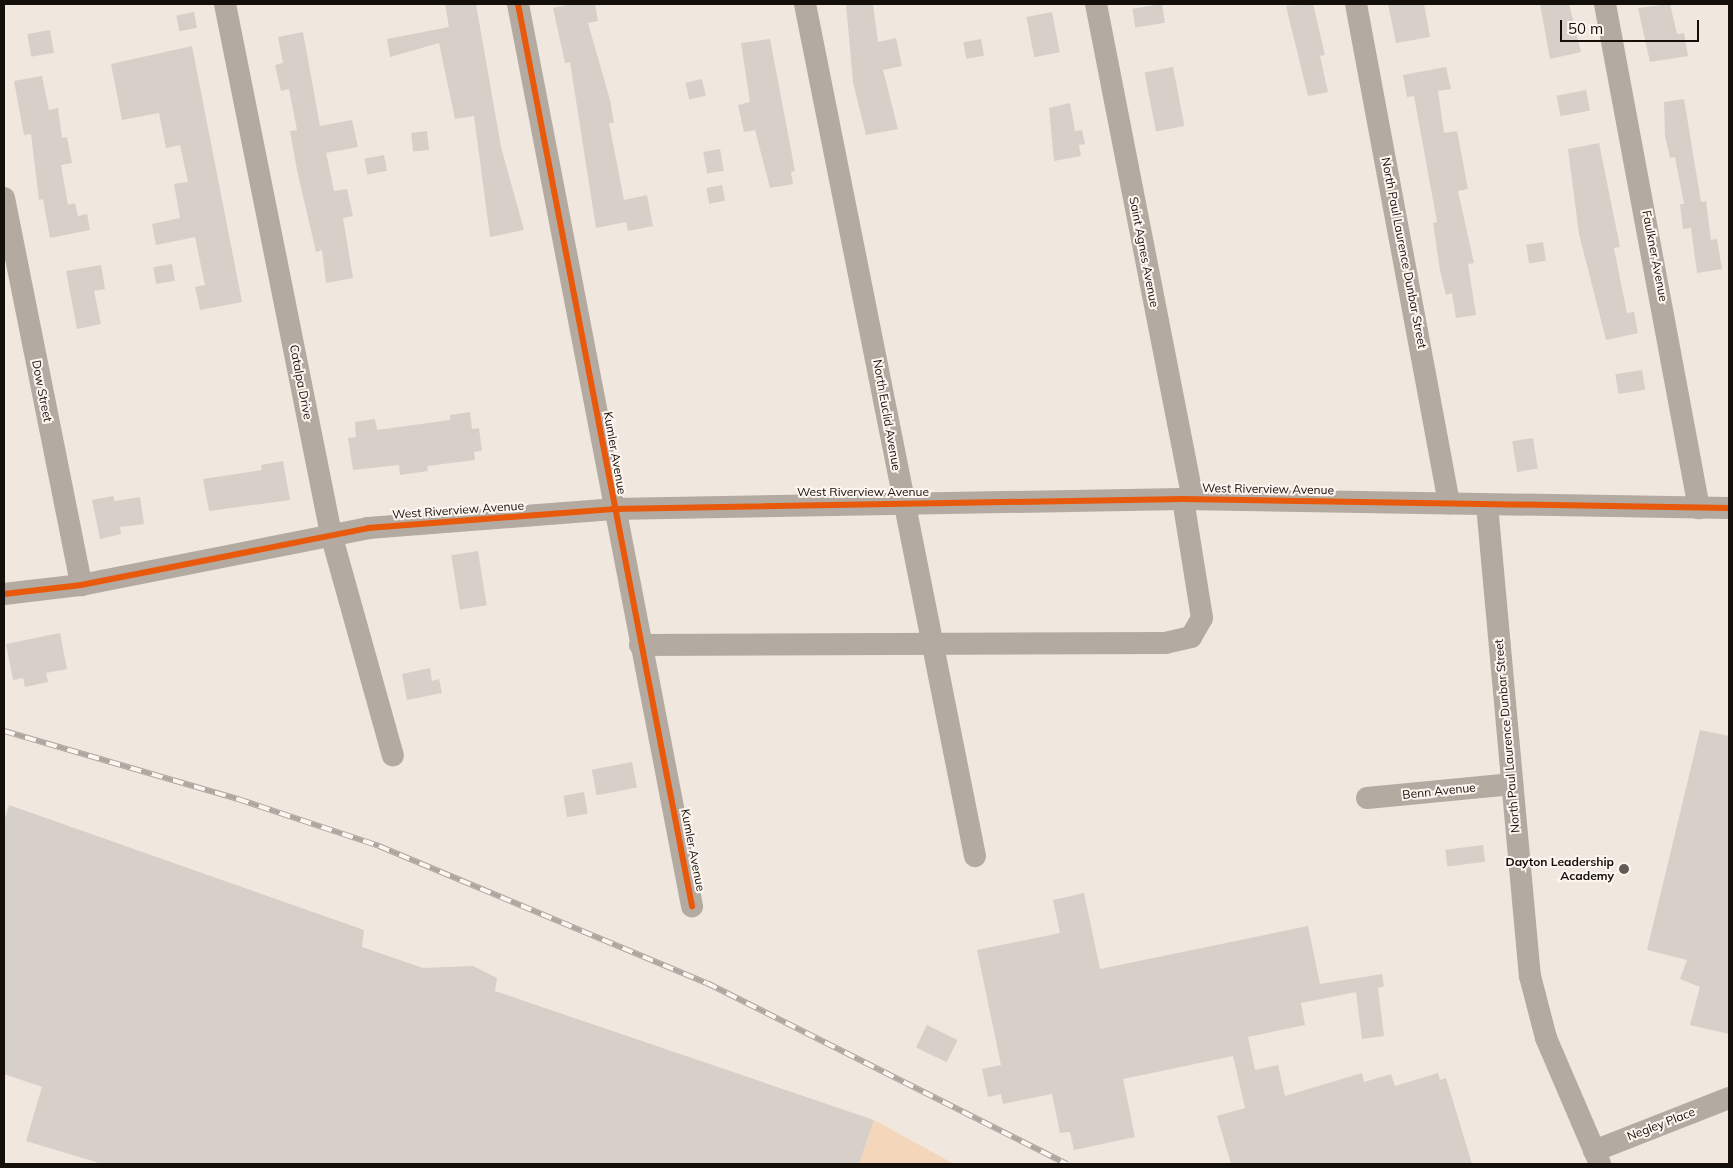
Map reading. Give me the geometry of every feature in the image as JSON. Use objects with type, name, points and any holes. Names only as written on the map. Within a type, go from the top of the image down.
[{"type":"street","name":"Catalpa Drive","points":[[225,4],[331,534],[392,756]]},
{"type":"street","name":"Kumler Avenue","points":[[518,4],[640,645],[692,906]]},
{"type":"street","name":"North Euclid Avenue","points":[[805,4],[903,504],[933,642],[975,856]]},
{"type":"street","name":"Saint Agnes Avenue","points":[[640,645],[933,642],[1165,643],[1191,637],[1202,618],[1188,500],[1096,4]]},
{"type":"street","name":"North Paul Laurence Dunbar Street","points":[[1356,4],[1449,503]]},
{"type":"street","name":"Faulkner Avenue","points":[[1605,4],[1699,508]]},
{"type":"street","name":"Dow Street","points":[[4,198],[81,584]]},
{"type":"street","name":"West Riverview Avenue","points":[[4,594],[81,584],[331,534],[614,509],[1188,500],[1729,508]]},
{"type":"street","name":"North Paul Laurence Dunbar Street","points":[[1487,505],[1533,992],[1546,1038],[1597,1158]]},
{"type":"street","name":"Benn Avenue","points":[[1367,798],[1512,784]]},
{"type":"street","name":"Negley Place","points":[[1597,1158],[1729,1098]]},
{"type":"shaded area","points":[[874,1120],[954,1164],[859,1164]]},
{"type":"building","points":[[445,4],[476,4],[501,147],[524,230],[490,237],[474,116],[455,119],[439,43],[390,57],[387,39],[449,27]]},
{"type":"building","points":[[572,4],[595,4],[598,21],[588,23],[610,100],[614,123],[609,123],[624,200],[647,195],[653,226],[628,231],[626,222],[596,228],[570,62],[565,63],[553,8]]},
{"type":"building","points":[[846,4],[873,4],[878,42],[896,38],[902,66],[883,70],[898,129],[866,135],[853,82]]},
{"type":"building","points":[[1162,4],[1165,23],[1135,27],[1132,9]]},
{"type":"building","points":[[1313,4],[1325,55],[1320,56],[1328,92],[1308,96],[1286,6]]},
{"type":"building","points":[[1388,4],[1424,4],[1430,37],[1396,43]]},
{"type":"building","points":[[1540,4],[1569,4],[1581,52],[1550,59]]},
{"type":"building","points":[[1670,4],[1677,34],[1684,33],[1688,56],[1650,62],[1638,8]]},
{"type":"building","points":[[194,12],[197,28],[179,31],[176,15]]},
{"type":"building","points":[[1052,12],[1060,52],[1034,57],[1026,17]]},
{"type":"building","points":[[50,30],[54,53],[31,57],[27,34]]},
{"type":"building","points":[[303,32],[320,126],[352,120],[358,147],[326,153],[334,191],[347,189],[353,216],[343,218],[353,278],[326,283],[322,250],[316,252],[297,170],[290,131],[297,130],[289,89],[281,91],[275,65],[283,63],[278,37]]},
{"type":"building","points":[[770,39],[795,171],[791,172],[793,184],[770,188],[755,130],[744,132],[738,105],[750,102],[741,43]]},
{"type":"building","points":[[981,39],[984,56],[966,59],[963,42]]},
{"type":"building","points":[[192,46],[242,302],[200,310],[195,287],[205,285],[195,237],[156,245],[152,224],[180,218],[174,184],[188,182],[180,145],[166,148],[159,113],[122,120],[111,64]]},
{"type":"building","points":[[1173,67],[1184,126],[1156,131],[1145,73]]},
{"type":"building","points":[[1446,67],[1451,89],[1438,91],[1444,133],[1457,131],[1468,189],[1458,191],[1474,263],[1468,264],[1476,315],[1456,318],[1452,293],[1446,295],[1440,270],[1433,223],[1437,222],[1414,96],[1407,97],[1403,75]]},
{"type":"building","points":[[42,76],[49,110],[58,108],[62,138],[67,137],[72,163],[61,165],[68,205],[75,203],[78,216],[87,214],[90,230],[50,238],[43,199],[39,200],[31,134],[24,135],[14,81]]},
{"type":"building","points":[[702,79],[706,96],[689,99],[685,83]]},
{"type":"building","points":[[1586,90],[1590,111],[1561,116],[1557,96]]},
{"type":"building","points":[[1684,99],[1701,202],[1706,201],[1711,240],[1717,239],[1722,269],[1697,273],[1691,228],[1683,229],[1680,204],[1684,204],[1675,157],[1670,158],[1665,136],[1664,102]]},
{"type":"building","points":[[1070,103],[1075,131],[1082,130],[1085,144],[1079,145],[1081,156],[1054,161],[1049,108]]},
{"type":"building","points":[[427,131],[429,150],[413,152],[411,133]]},
{"type":"building","points":[[1599,143],[1620,247],[1614,248],[1621,284],[1627,313],[1634,312],[1638,333],[1606,340],[1579,234],[1568,149]]},
{"type":"building","points":[[720,149],[724,171],[707,174],[703,152]]},
{"type":"building","points":[[384,155],[387,171],[367,175],[364,159]]},
{"type":"building","points":[[722,185],[725,201],[709,204],[706,188]]},
{"type":"building","points":[[1543,242],[1546,261],[1529,263],[1526,245]]},
{"type":"building","points":[[172,264],[175,281],[156,284],[153,267]]},
{"type":"building","points":[[101,265],[105,289],[94,291],[101,324],[77,329],[66,271]]},
{"type":"building","points":[[1642,370],[1645,390],[1618,394],[1615,374]]},
{"type":"building","points":[[470,412],[472,429],[479,428],[482,451],[474,452],[475,460],[427,466],[428,471],[400,475],[399,465],[353,470],[348,438],[356,437],[355,422],[375,419],[377,430],[450,420],[450,415]]},
{"type":"building","points":[[1533,438],[1538,469],[1517,472],[1512,441]]},
{"type":"building","points":[[283,461],[290,500],[209,511],[203,479],[262,470],[261,465]]},
{"type":"building","points":[[113,496],[115,501],[140,497],[144,524],[120,527],[121,534],[100,539],[92,500]]},
{"type":"building","points":[[478,551],[487,605],[460,610],[451,555]]},
{"type":"building","points":[[60,633],[67,669],[46,673],[48,682],[25,687],[23,678],[13,680],[6,644]]},
{"type":"building","points":[[430,668],[432,681],[439,679],[442,693],[407,700],[402,674]]},
{"type":"building","points":[[1700,730],[1729,736],[1729,1034],[1690,1025],[1700,987],[1680,979],[1687,960],[1647,950]]},
{"type":"building","points":[[632,762],[637,788],[597,795],[592,770]]},
{"type":"building","points":[[584,792],[588,814],[567,817],[563,796]]},
{"type":"building","points":[[9,805],[364,930],[362,947],[423,968],[473,966],[497,978],[495,991],[874,1120],[859,1164],[102,1164],[26,1141],[42,1087],[4,1074],[4,822]]},
{"type":"building","points":[[1483,845],[1485,862],[1447,867],[1445,850]]},
{"type":"building","points":[[1084,893],[1100,969],[1308,926],[1320,984],[1382,974],[1384,986],[1378,988],[1384,1036],[1362,1039],[1356,992],[1301,1003],[1305,1025],[1248,1037],[1255,1070],[1278,1065],[1285,1096],[1362,1073],[1364,1082],[1391,1074],[1395,1086],[1438,1073],[1440,1080],[1446,1078],[1472,1164],[1231,1164],[1217,1116],[1245,1108],[1233,1056],[1123,1079],[1135,1137],[1074,1150],[1070,1132],[1060,1133],[1052,1094],[1003,1104],[1001,1094],[988,1097],[982,1069],[1001,1065],[977,950],[1060,933],[1053,900]]},
{"type":"building","points":[[927,1025],[958,1040],[947,1062],[916,1047]]},
{"type":"railway","points":[[4,731],[238,799],[379,846],[707,983],[1067,1164]]},
{"type":"cycle path","points":[[518,4],[692,906]]},
{"type":"cycle path","points":[[4,594],[81,585],[368,528],[613,509],[1183,499],[1729,508]]},
{"type":"place","name":"Dayton Leadership Academy","points":[[1624,869]]}]
